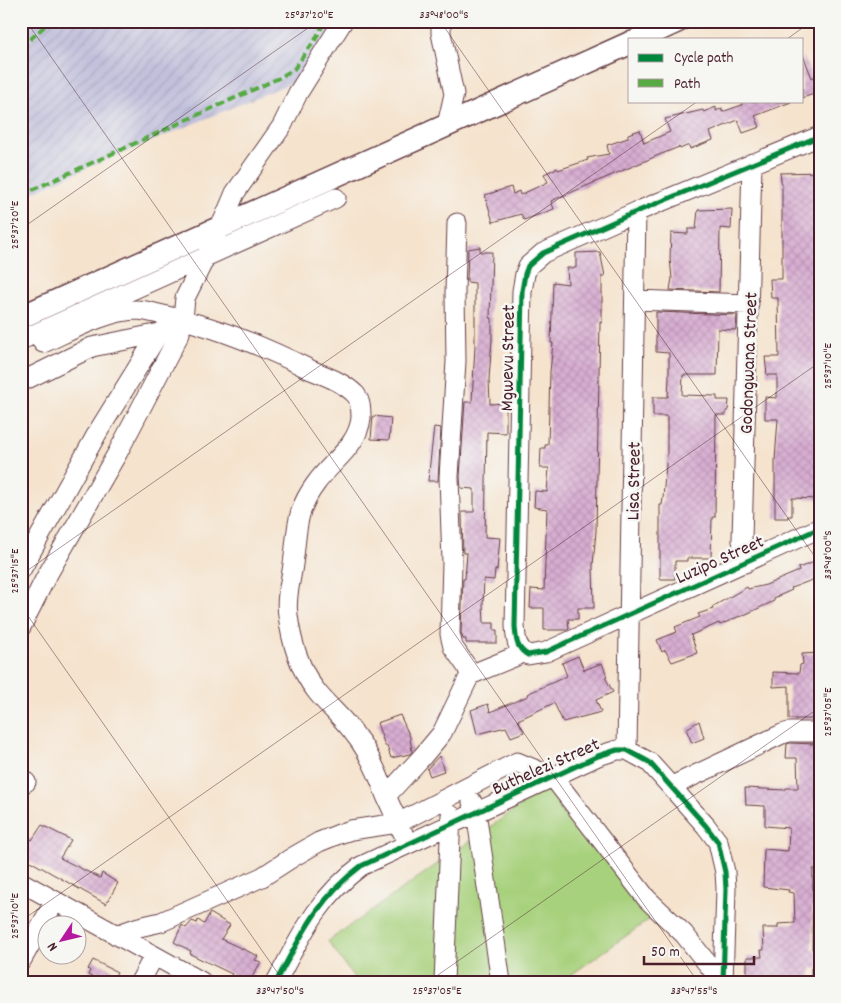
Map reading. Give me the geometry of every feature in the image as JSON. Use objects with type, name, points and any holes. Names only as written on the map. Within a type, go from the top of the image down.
[{"type":"main road","points":[[641,38],[678,21]]},
{"type":"main road","points":[[21,317],[628,44]]},
{"type":"street","points":[[21,627],[45,579],[118,452],[181,326],[185,298],[235,194],[282,126],[298,93],[343,21]]},
{"type":"street","points":[[441,21],[441,33],[454,94],[447,125]]},
{"type":"street","name":"Mgwevu Street","points":[[523,652],[516,640],[515,626],[522,291],[528,266],[543,252],[820,136]]},
{"type":"street","name":"Godongwana Street","points":[[745,563],[742,540],[752,164]]},
{"type":"street","points":[[21,341],[336,198]]},
{"type":"street","name":"Lisa Street","points":[[627,750],[636,212]]},
{"type":"street","points":[[457,223],[456,361],[449,477],[452,562],[450,634],[452,648],[467,667],[470,675]]},
{"type":"street","points":[[635,300],[749,304]]},
{"type":"street","points":[[43,343],[109,315],[137,310],[181,326],[239,336],[346,386],[358,399],[361,408],[359,428],[355,438],[316,482],[299,515],[294,562],[288,593],[288,614],[301,664],[309,681],[317,693],[356,736],[380,778],[386,796],[408,843]]},
{"type":"street","points":[[21,382],[92,347],[159,333],[181,326]]},
{"type":"street","points":[[21,570],[95,438],[159,333]]},
{"type":"street","points":[[21,341],[92,347]]},
{"type":"street","name":"Luzipo Street","points":[[630,613],[820,528]]},
{"type":"street","points":[[386,796],[422,758],[442,733],[470,675],[523,652],[528,655],[546,652],[630,613]]},
{"type":"street","points":[[672,786],[782,734],[790,732],[820,732]]},
{"type":"street","name":"Buthelezi Street","points":[[276,982],[300,936],[333,890],[361,866],[598,756],[617,750],[627,750],[649,762],[672,786],[718,842],[722,856],[726,889],[723,982]]},
{"type":"street","points":[[116,935],[161,922],[262,876],[319,842],[339,834],[398,823],[517,762],[553,777],[647,899],[684,934],[723,982]]},
{"type":"street","points":[[499,802],[510,764]]},
{"type":"street","points":[[459,791],[476,812],[501,982]]},
{"type":"street","points":[[444,982],[450,824],[459,791]]},
{"type":"street","points":[[21,882],[202,982]]},
{"type":"street","points":[[21,961],[55,901]]},
{"type":"street","points":[[140,982],[154,956]]},
{"type":"shaded area","points":[[21,21],[335,21],[305,77],[64,178],[21,198]]},
{"type":"green space","points":[[554,782],[650,919],[561,982],[357,982],[328,941]]},
{"type":"building","points":[[804,58],[812,78],[820,74],[820,92],[804,97]]},
{"type":"building","points":[[742,102],[791,102],[755,116],[760,127],[743,133],[738,120],[710,132],[713,140],[690,149],[689,145],[680,149],[679,147],[551,201],[554,209],[524,220],[521,214],[493,222],[485,195],[511,187],[513,194],[519,191],[520,195],[548,182],[544,174],[557,168],[558,170],[588,160],[587,158],[609,154],[607,145],[628,138],[628,134],[640,130],[644,143],[670,132],[665,119],[703,110],[704,112],[716,107],[716,111],[722,108],[722,112],[742,105]]},
{"type":"building","points":[[820,172],[820,499],[792,498],[792,516],[788,516],[788,518],[775,518],[775,460],[778,419],[765,419],[765,397],[777,398],[777,375],[767,375],[765,357],[779,357],[778,298],[771,298],[770,279],[782,279],[782,187],[780,173]]},
{"type":"building","points":[[732,209],[731,229],[720,228],[719,292],[670,290],[672,278],[670,259],[671,233],[688,234],[688,229],[696,229],[698,210]]},
{"type":"building","points":[[480,247],[480,252],[492,252],[490,404],[506,403],[506,433],[487,432],[485,537],[500,538],[497,570],[495,570],[494,580],[484,579],[483,604],[484,623],[494,623],[494,630],[497,630],[497,643],[466,643],[466,639],[463,639],[461,633],[463,579],[465,579],[467,553],[463,553],[462,512],[474,512],[474,489],[461,488],[460,477],[465,402],[472,402],[475,346],[475,283],[467,282],[468,249]]},
{"type":"building","points":[[600,252],[605,276],[602,276],[602,323],[600,322],[596,531],[593,565],[594,608],[578,608],[578,619],[568,619],[569,629],[567,630],[544,630],[544,608],[530,608],[531,589],[544,590],[547,509],[534,507],[535,491],[547,492],[549,468],[540,468],[541,448],[545,448],[545,445],[548,445],[550,372],[553,343],[551,343],[553,282],[568,284],[567,268],[576,268],[576,253]]},
{"type":"building","points":[[656,312],[737,315],[736,330],[718,329],[717,375],[683,375],[682,395],[717,396],[717,400],[729,400],[726,415],[716,415],[715,517],[712,517],[711,558],[687,558],[687,561],[675,561],[675,579],[660,579],[660,505],[662,505],[663,498],[667,454],[667,416],[653,416],[653,397],[668,397],[669,353],[656,352]]},
{"type":"building","points":[[373,416],[391,418],[389,440],[371,439]]},
{"type":"building","points":[[434,427],[441,428],[438,481],[428,481]]},
{"type":"building","points":[[820,560],[820,577],[791,588],[792,590],[774,598],[774,601],[740,617],[720,625],[719,623],[691,635],[697,653],[672,662],[665,650],[662,652],[657,640],[677,632],[675,627],[700,617],[698,614],[713,609],[712,607],[747,587],[748,589],[766,585],[799,571],[798,568]]},
{"type":"building","points":[[820,653],[820,719],[789,719],[789,686],[773,687],[773,672],[799,673],[800,665],[803,664],[802,654]]},
{"type":"building","points":[[578,656],[584,670],[602,663],[607,676],[605,677],[613,692],[596,700],[601,712],[563,722],[554,703],[518,720],[524,732],[511,737],[506,727],[477,734],[471,710],[488,704],[490,712],[528,696],[527,694],[567,676],[562,663]]},
{"type":"building","points":[[400,715],[410,737],[412,752],[391,758],[377,723]]},
{"type":"building","points":[[699,721],[704,738],[692,743],[686,729]]},
{"type":"building","points":[[787,744],[816,744],[816,806],[820,806],[820,869],[813,869],[812,949],[820,949],[820,969],[811,968],[811,982],[756,982],[756,979],[747,979],[747,957],[762,957],[761,950],[764,950],[763,928],[778,928],[778,924],[795,923],[794,893],[788,892],[789,890],[763,887],[764,849],[788,851],[789,828],[765,826],[765,806],[746,805],[745,788],[785,790],[786,788],[798,788],[797,758],[786,758]]},
{"type":"building","points":[[439,756],[444,771],[430,776],[427,769]]},
{"type":"building","points":[[42,825],[71,840],[60,858],[100,878],[102,873],[118,883],[106,904],[21,856],[21,846],[26,837],[32,840]]},
{"type":"building","points":[[210,913],[230,925],[221,939],[258,956],[255,960],[261,962],[249,982],[238,982],[230,977],[232,974],[190,954],[191,951],[174,942],[182,925],[186,928],[192,921],[197,923],[198,920],[204,924]]},
{"type":"building","points":[[93,960],[117,972],[112,982],[102,982],[88,975],[90,971],[88,969]]},
{"type":"marked path","points":[[21,48],[50,21]]},
{"type":"marked path","points":[[21,195],[279,78],[294,69],[315,40],[325,21]]},
{"type":"cycle path","points":[[820,136],[636,212],[543,253],[528,266],[522,291],[515,626],[517,643],[528,655],[546,652],[820,528]]},
{"type":"cycle path","points":[[276,982],[322,905],[333,891],[361,866],[598,756],[617,750],[627,750],[649,762],[718,842],[725,872],[726,889],[723,982]]}]
